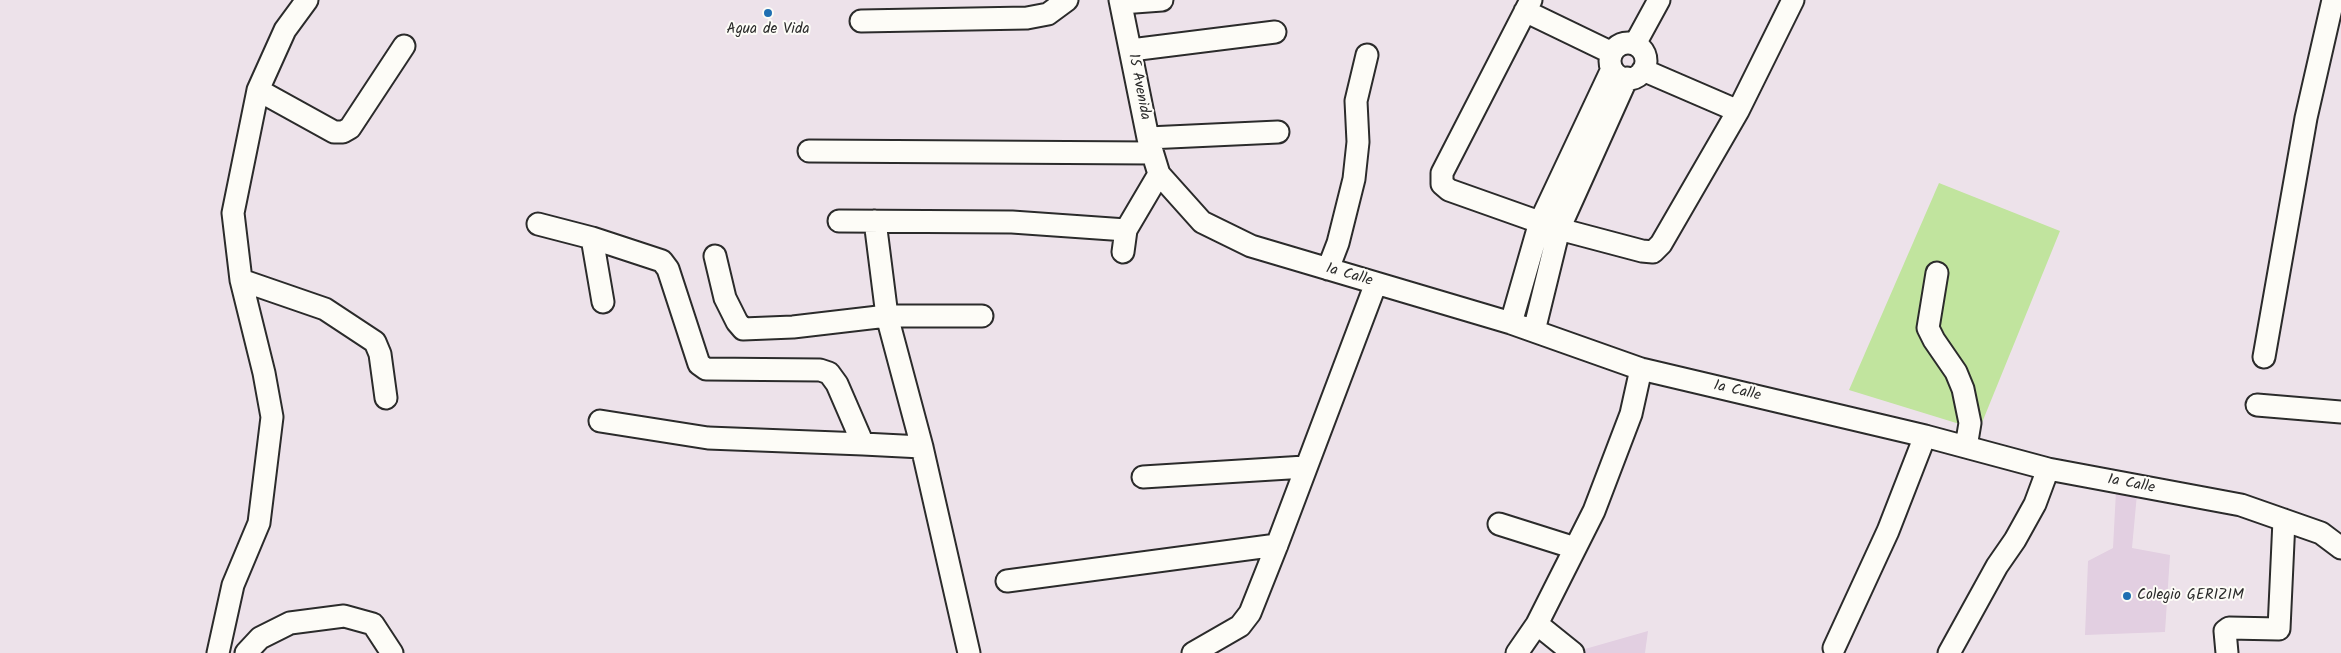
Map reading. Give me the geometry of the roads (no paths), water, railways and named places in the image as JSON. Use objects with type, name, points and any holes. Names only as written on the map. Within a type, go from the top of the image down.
[{"type":"street","points":[[218,653],[233,585],[259,523],[272,417],[264,373],[241,280],[233,213],[258,90],[285,30],[307,0]]},
{"type":"street","points":[[861,21],[1027,18],[1048,14],[1067,0]]},
{"type":"street","points":[[1121,2],[1162,0]]},
{"type":"street","points":[[1511,324],[1549,225],[1623,68],[1624,43],[1635,44],[1659,0]]},
{"type":"street","points":[[1738,111],[1623,68],[1528,6],[1442,173],[1442,184],[1449,190],[1549,225],[1653,252],[1661,244],[1738,111],[1793,0]]},
{"type":"street","points":[[2264,357],[2306,118],[2334,0]]},
{"type":"street","name":"15 Avenida","points":[[1121,2],[1150,146],[1158,174]]},
{"type":"street","points":[[1131,50],[1275,32]]},
{"type":"street","points":[[258,90],[334,132],[343,132],[350,128],[404,46]]},
{"type":"street","points":[[1328,269],[1338,242],[1354,179],[1358,142],[1356,101],[1367,54]]},
{"type":"street","points":[[809,151],[1150,146],[1278,132]]},
{"type":"street","points":[[1123,252],[1126,230],[1158,174]]},
{"type":"street","name":"1a Calle","points":[[1158,174],[1202,222],[1251,246],[1534,331],[1641,369],[1925,436],[2048,469],[2241,505],[2321,533],[2341,548]]},
{"type":"street","points":[[839,221],[1012,222],[1126,230]]},
{"type":"street","points":[[875,221],[887,316],[922,447],[969,653]]},
{"type":"street","points":[[538,224],[592,238],[662,261],[668,269],[699,364],[712,371],[820,370],[829,373],[837,384],[863,444]]},
{"type":"street","points":[[1534,331],[1549,225]]},
{"type":"street","points":[[592,238],[603,302]]},
{"type":"street","points":[[715,256],[725,298],[737,322],[743,329],[793,327],[887,316],[982,316]]},
{"type":"street","points":[[1937,273],[1928,328],[1956,372],[1963,389],[1970,423],[1966,447]]},
{"type":"street","points":[[241,280],[324,310],[375,342],[380,354],[386,398]]},
{"type":"street","points":[[1193,653],[1245,622],[1277,545],[1376,283]]},
{"type":"street","points":[[1517,653],[1536,624],[1594,511],[1631,414],[1641,369]]},
{"type":"street","points":[[2257,405],[2341,412]]},
{"type":"street","points":[[600,421],[708,438],[922,447]]},
{"type":"street","points":[[1834,648],[1888,531],[1925,436]]},
{"type":"street","points":[[1143,477],[1305,467]]},
{"type":"street","points":[[1949,653],[1997,566],[2015,540],[2035,504],[2048,469]]},
{"type":"street","points":[[2227,653],[2225,630],[2229,628],[2279,629],[2284,520]]},
{"type":"street","points":[[1499,524],[1575,548]]},
{"type":"street","points":[[1007,581],[1277,545]]},
{"type":"street","points":[[246,653],[260,638],[290,623],[344,616],[373,624],[392,653]]},
{"type":"street","points":[[1536,624],[1573,653]]},
{"type":"place","name":"Agua de Vida","points":[[768,13]]},
{"type":"place","name":"Colegio GERIZIM","points":[[2127,596]]}]
